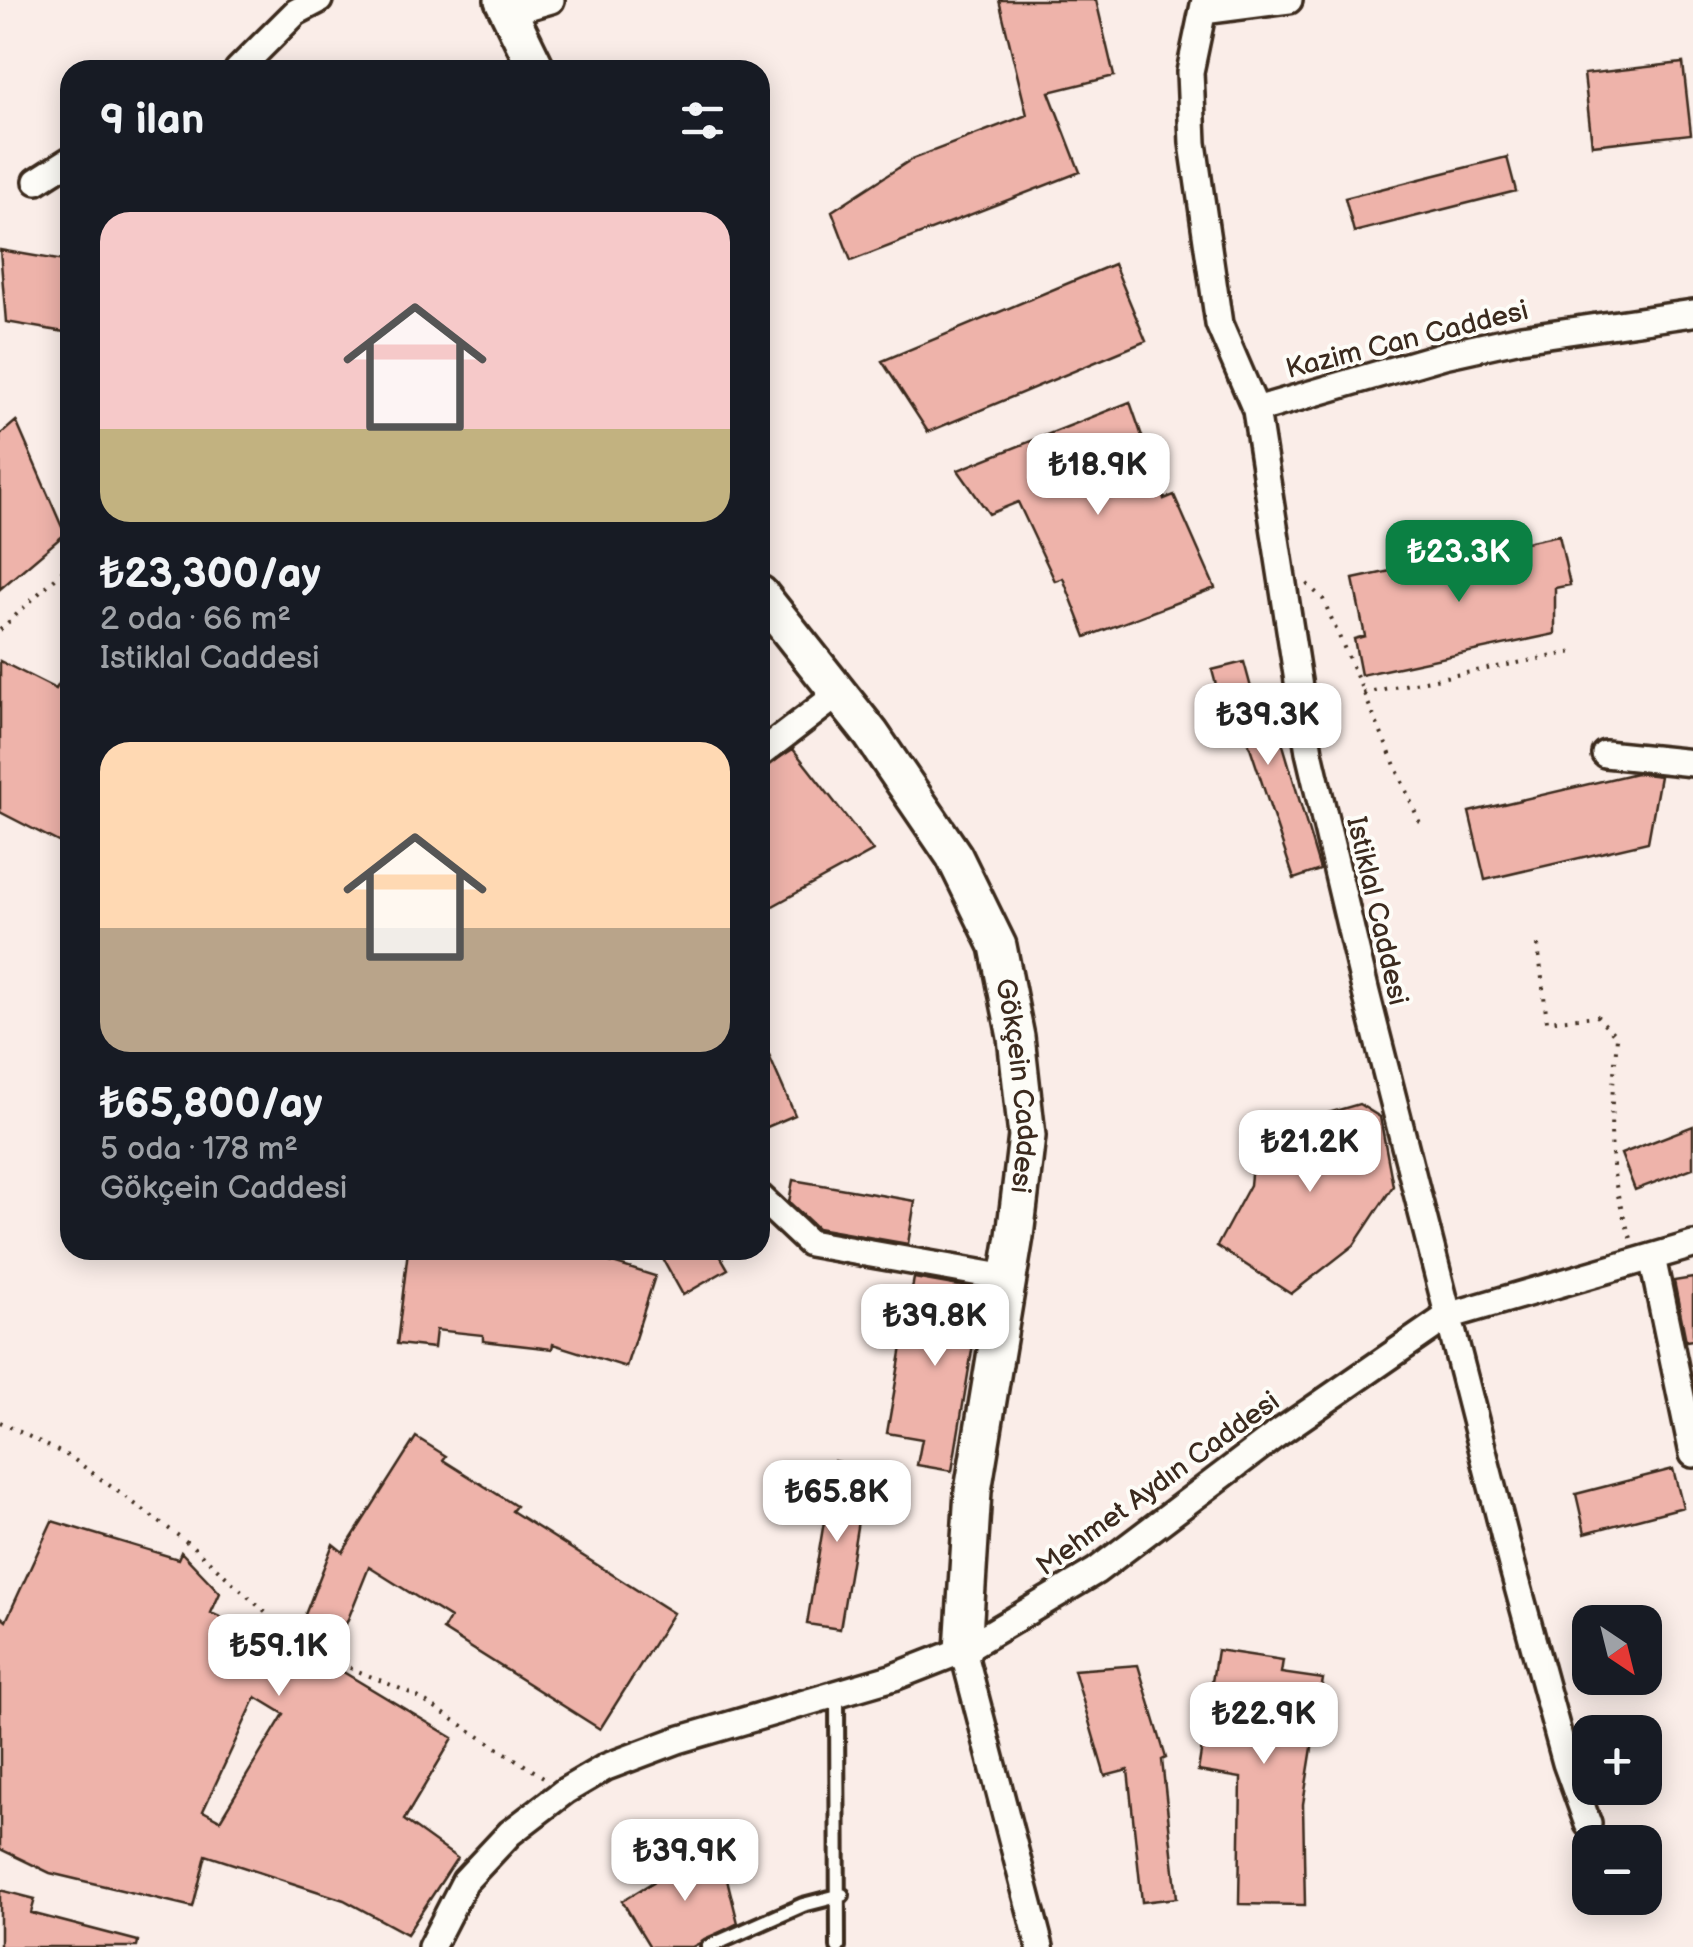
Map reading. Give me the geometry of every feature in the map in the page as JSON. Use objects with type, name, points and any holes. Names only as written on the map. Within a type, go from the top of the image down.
[{"type":"street","points":[[248,60],[296,12],[319,0]]},
{"type":"street","points":[[526,60],[507,6],[551,0]]},
{"type":"street","points":[[1204,5],[1289,0]]},
{"type":"street","name":"Istiklal Caddesi","points":[[1204,5],[1190,72],[1194,143],[1218,324],[1256,410],[1309,752],[1448,1316],[1566,1763],[1588,1824]]},
{"type":"street","points":[[37,181],[60,166]]},
{"type":"street","name":"Kazim Can Caddesi","points":[[1256,410],[1444,355],[1521,338],[1693,314]]},
{"type":"street","name":"Gökçein Caddesi","points":[[770,607],[871,734],[954,856],[998,946],[1016,1036],[1027,1136],[973,1491],[963,1650]]},
{"type":"street","points":[[770,746],[838,694]]},
{"type":"street","points":[[1606,754],[1693,764]]},
{"type":"street","points":[[770,1206],[809,1243],[1008,1278]]},
{"type":"street","name":"Mehmet Aydın Caddesi","points":[[431,1947],[465,1881],[510,1833],[565,1791],[606,1767],[678,1740],[837,1694],[963,1650],[1096,1571],[1273,1437],[1448,1316],[1693,1245]]},
{"type":"street","points":[[1646,1259],[1693,1454]]},
{"type":"street","points":[[963,1650],[1040,1947]]},
{"type":"lane","points":[[837,1694],[842,1894],[838,1947]]},
{"type":"lane","points":[[708,1947],[803,1905],[842,1894]]},
{"type":"path","points":[[1280,558],[1323,599],[1420,823]]},
{"type":"path","points":[[0,630],[60,573]]},
{"type":"path","points":[[1363,693],[1579,651]]},
{"type":"path","points":[[1538,945],[1547,1020],[1597,1016],[1617,1037],[1610,1126],[1614,1191],[1646,1259]]},
{"type":"path","points":[[0,1422],[72,1458],[191,1545],[308,1650],[413,1694],[565,1791]]},
{"type":"building","points":[[999,0],[1096,0],[1114,76],[1049,92],[1080,172],[851,261],[832,211],[912,159],[1027,115]]},
{"type":"building","points":[[1683,63],[1691,134],[1592,145],[1584,74]]},
{"type":"building","points":[[1507,157],[1516,191],[1354,232],[1345,198]]},
{"type":"building","points":[[0,250],[60,260],[60,331],[6,322]]},
{"type":"building","points":[[1114,264],[1146,341],[928,432],[882,361]]},
{"type":"building","points":[[1130,402],[1164,499],[1174,495],[1215,588],[1086,637],[1063,578],[1055,581],[1018,502],[989,514],[958,470]]},
{"type":"building","points":[[16,421],[60,522],[60,538],[0,589],[0,435]]},
{"type":"building","points":[[1559,535],[1570,585],[1555,588],[1555,634],[1361,675],[1354,639],[1365,636],[1353,579]]},
{"type":"building","points":[[0,661],[56,689],[60,682],[60,843],[0,812]]},
{"type":"building","points":[[1244,662],[1266,743],[1281,738],[1320,870],[1294,879],[1244,729],[1229,734],[1212,670]]},
{"type":"building","points":[[793,749],[873,851],[770,908],[770,764]]},
{"type":"building","points":[[1636,773],[1660,776],[1648,842],[1485,880],[1469,812]]},
{"type":"building","points":[[770,1058],[795,1115],[770,1126]]},
{"type":"building","points":[[1359,1104],[1380,1117],[1393,1186],[1354,1245],[1291,1294],[1217,1246],[1250,1185],[1254,1144],[1262,1132]]},
{"type":"building","points":[[1693,1126],[1693,1168],[1635,1190],[1621,1154]]},
{"type":"building","points":[[793,1180],[915,1201],[908,1244],[817,1228],[789,1202]]},
{"type":"building","points":[[407,1260],[603,1260],[655,1276],[626,1367],[553,1344],[552,1349],[483,1341],[483,1335],[436,1330],[434,1348],[397,1344]]},
{"type":"building","points":[[664,1260],[723,1260],[728,1269],[683,1295]]},
{"type":"building","points":[[914,1278],[982,1290],[952,1471],[917,1465],[922,1439],[887,1433]]},
{"type":"building","points":[[1693,1278],[1693,1340],[1686,1341],[1674,1281]]},
{"type":"building","points":[[416,1437],[446,1456],[443,1460],[516,1506],[512,1511],[673,1613],[600,1729],[443,1630],[450,1618],[369,1567],[330,1664],[453,1738],[404,1820],[457,1858],[407,1934],[344,1900],[206,1855],[193,1907],[50,1873],[0,1849],[0,1616],[6,1621],[52,1521],[178,1559],[181,1552],[220,1593],[211,1613],[291,1650],[333,1544],[343,1552]],"holes":[[[256,1697],[284,1714],[220,1820],[203,1811]]]},
{"type":"building","points":[[834,1461],[867,1467],[840,1629],[807,1624]]},
{"type":"building","points":[[1673,1469],[1683,1507],[1585,1533],[1576,1494]]},
{"type":"building","points":[[1217,1650],[1283,1660],[1281,1673],[1323,1679],[1303,1804],[1305,1905],[1239,1904],[1241,1778],[1198,1771]]},
{"type":"building","points":[[1138,1665],[1166,1758],[1162,1760],[1177,1898],[1142,1902],[1128,1770],[1105,1776],[1074,1670]]},
{"type":"building","points":[[718,1843],[738,1923],[692,1947],[650,1947],[622,1901]]},
{"type":"building","points":[[0,1890],[35,1899],[31,1913],[138,1941],[137,1947],[0,1947]]}]
